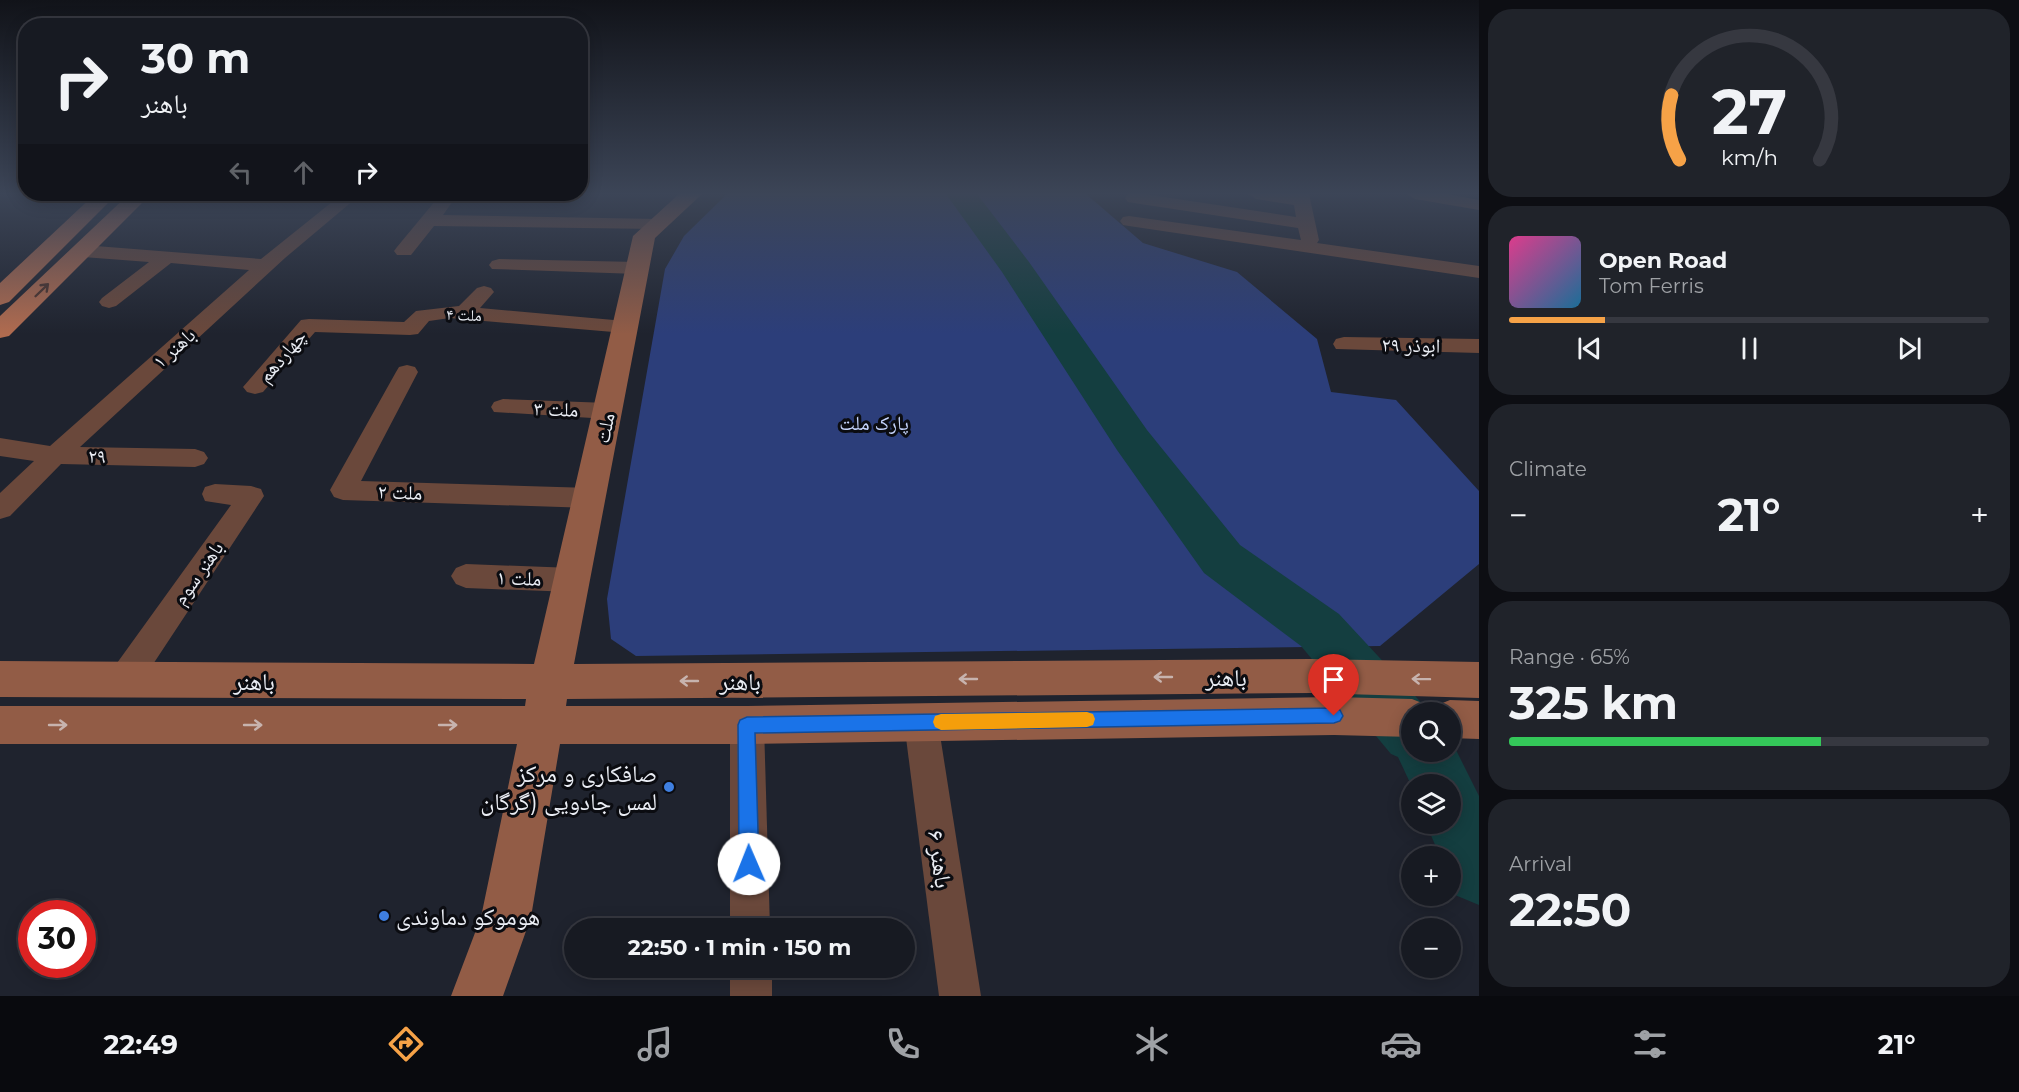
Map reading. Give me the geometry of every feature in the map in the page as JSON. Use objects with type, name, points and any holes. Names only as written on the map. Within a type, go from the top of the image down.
[{"type":"main road","points":[[0,297],[59,240]]},
{"type":"main road","points":[[0,330],[94,240]]},
{"type":"main road","name":"ملت","points":[[477,996],[506,917],[546,704],[643,240]]},
{"type":"main road","name":"باهنر","points":[[0,725],[1311,676],[1479,680]]},
{"type":"main road","name":"باهنر","points":[[0,679],[124,680],[546,704],[747,725],[1334,716],[1401,718]]},
{"type":"main road","points":[[1461,719],[1479,720]]},
{"type":"street","name":"باهنر ۱","points":[[0,508],[55,455],[294,240]]},
{"type":"street","points":[[404,251],[412,240]]},
{"type":"street","points":[[1261,240],[1479,272]]},
{"type":"street","points":[[1310,240],[1312,248]]},
{"type":"street","points":[[83,251],[266,265]]},
{"type":"street","points":[[109,302],[167,257]]},
{"type":"street","points":[[499,265],[638,268]]},
{"type":"street","points":[[464,313],[483,292]]},
{"type":"street","name":"۴ ملت","points":[[309,325],[410,329],[423,315],[464,313],[626,327]]},
{"type":"street","name":"چهاردهم","points":[[255,387],[309,325]]},
{"type":"street","name":"ابوذر ۲۹","points":[[1344,344],[1479,346]]},
{"type":"street","name":"۲ ملت","points":[[407,372],[343,490],[591,498]]},
{"type":"street","name":"۳ ملت","points":[[503,407],[609,411]]},
{"type":"street","name":"۲۹","points":[[0,447],[55,455],[195,458]]},
{"type":"street","name":"باهنر سوم","points":[[124,680],[251,496],[215,494]]},
{"type":"street","name":"ملت ۱","points":[[466,576],[573,580]]},
{"type":"street","name":"۶ باهنر","points":[[921,722],[960,996]]},
{"type":"street","points":[[747,725],[750,918]]},
{"type":"street","points":[[751,978],[751,996]]},
{"type":"green space","name":"پارک ملت","points":[[681,240],[1140,240],[1237,272],[1317,339],[1331,392],[1396,400],[1479,491],[1479,564],[1380,646],[636,656],[611,639],[607,599],[665,269]]},
{"type":"waterway","points":[[996,240],[1132,440],[1222,559],[1320,630],[1401,722]]},
{"type":"waterway","points":[[1431,762],[1437,774]]},
{"type":"waterway","points":[[1461,829],[1479,871]]},
{"type":"slow traffic","points":[[941,722],[1087,719]]},
{"type":"place","name":"صافکاری و مرکز لمس جادویی (گرگان","points":[[669,787]]},
{"type":"place","name":"هوموکو دماوندی","points":[[384,916]]},
{"type":"route","points":[[749,864],[747,725],[1334,716]]}]
